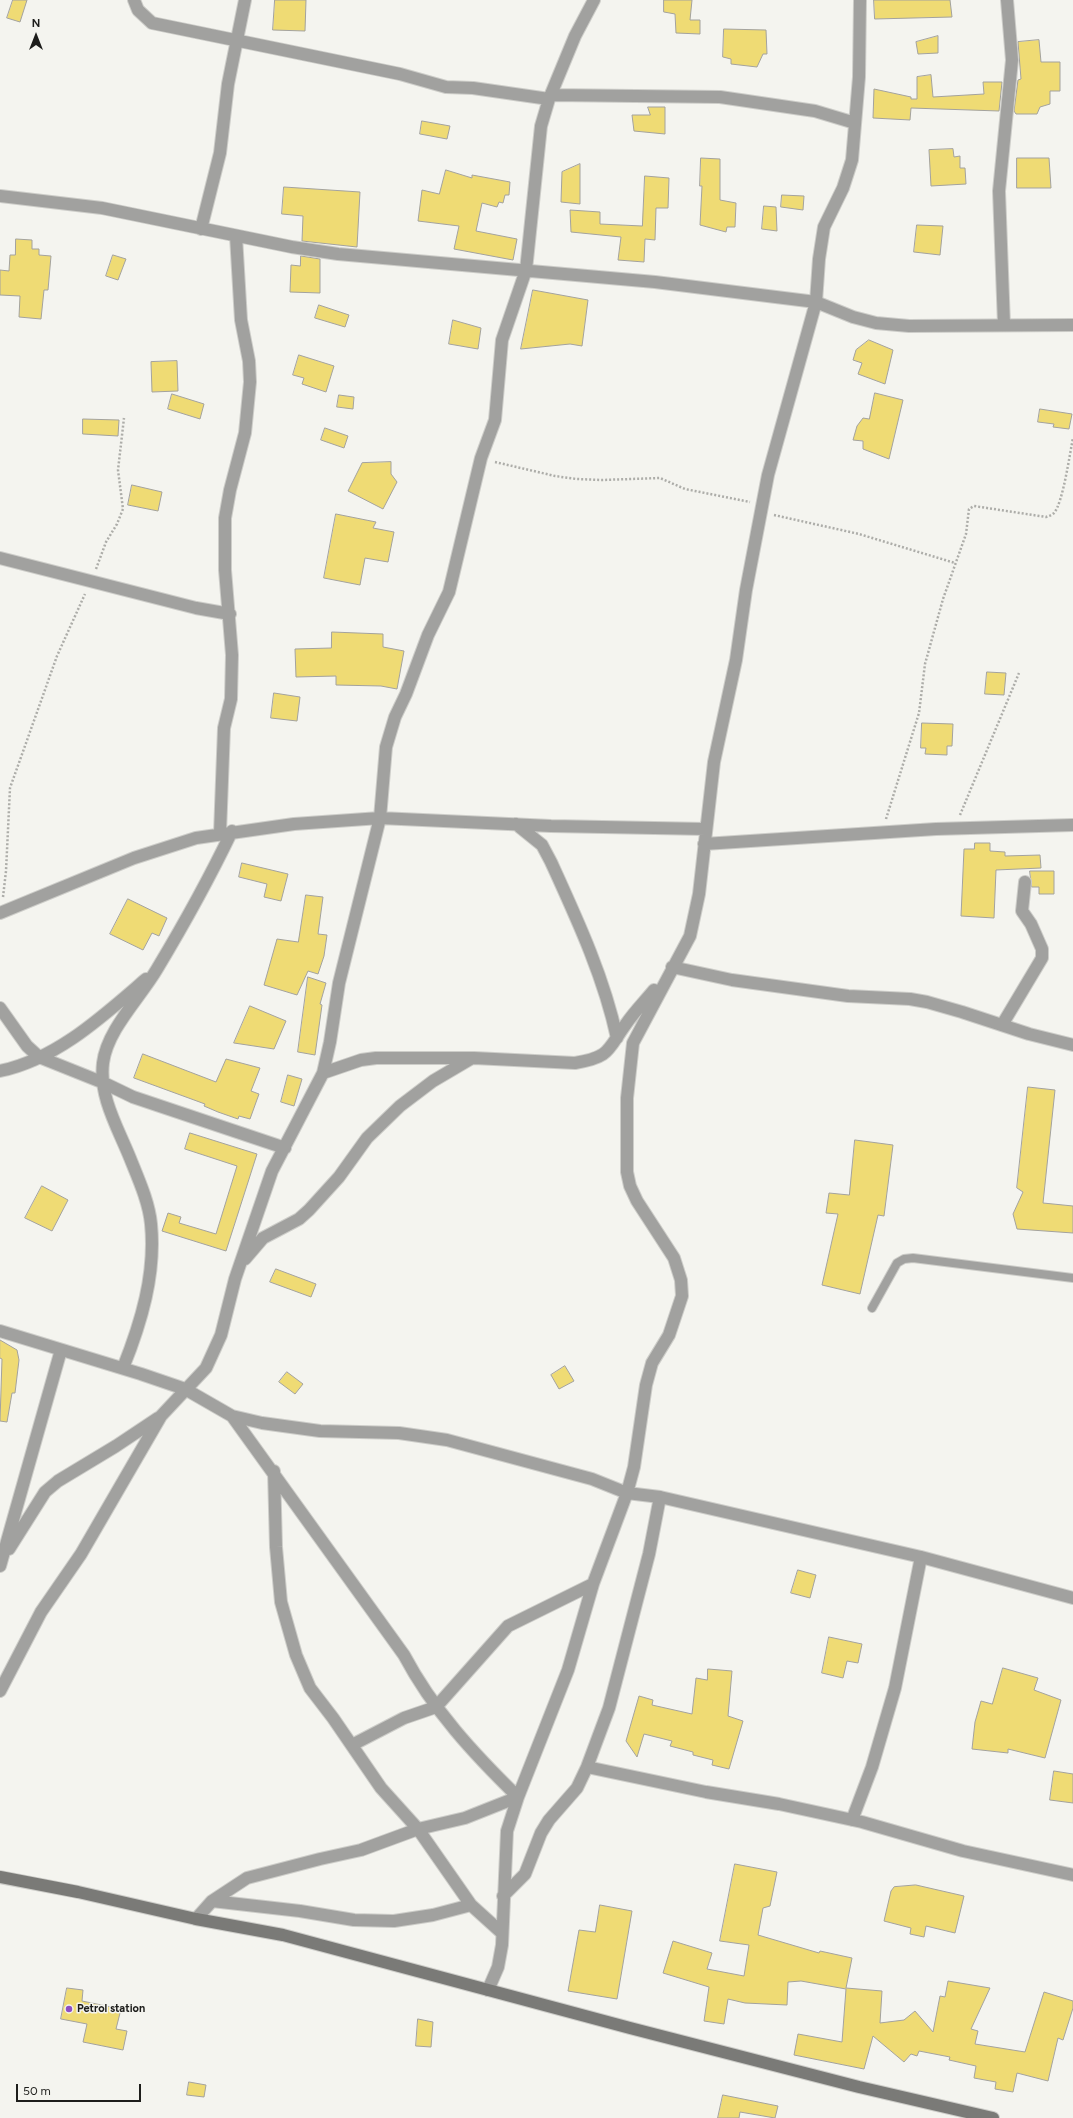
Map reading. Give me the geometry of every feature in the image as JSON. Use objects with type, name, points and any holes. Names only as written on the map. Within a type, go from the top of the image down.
[{"type":"street","points":[[134,0],[138,10],[152,23],[236,40],[248,41],[400,74],[434,85],[550,97],[720,96],[815,111],[855,123]]},
{"type":"street","points":[[201,229],[220,152],[236,40],[244,12],[245,0]]},
{"type":"street","points":[[0,1691],[41,1612],[81,1554],[161,1416],[206,1368],[211,1360],[221,1335],[240,1265],[272,1171],[323,1073],[330,1042],[339,983],[380,818],[386,747],[395,717],[406,694],[428,635],[449,592],[481,458],[495,420],[502,340],[526,270],[541,126],[550,97],[575,36],[594,0]]},
{"type":"street","points":[[488,1990],[498,1967],[502,1933],[507,1831],[518,1798],[568,1670],[593,1584],[627,1493],[634,1467],[646,1385],[652,1363],[669,1335],[682,1296],[681,1280],[674,1258],[637,1201],[627,1172],[628,1098],[633,1043],[671,969],[690,936],[693,923],[714,762],[736,660],[746,590],[768,475],[816,302],[819,259],[824,228],[843,188],[852,160],[860,0]]},
{"type":"street","points":[[1004,325],[999,191],[1012,60],[1007,0]]},
{"type":"street","points":[[0,196],[102,208],[236,236],[338,254],[655,282],[816,302],[854,317],[876,323],[909,326],[1073,325]]},
{"type":"street","points":[[123,1368],[138,1330],[145,1301],[152,1245],[151,1223],[130,1158],[107,1101],[103,1064],[106,1050],[112,1035],[157,969],[191,911],[226,832],[224,728],[231,699],[232,655],[230,614],[224,570],[225,518],[230,490],[245,433],[250,382],[249,362],[241,320],[236,236]]},
{"type":"street","points":[[0,558],[196,608],[230,614]]},
{"type":"street","points":[[0,913],[134,858],[196,838],[226,832],[337,819],[380,818],[516,824],[706,829]]},
{"type":"street","points":[[516,824],[542,845],[551,862],[596,968],[612,1015],[617,1038]]},
{"type":"street","points":[[704,844],[955,828],[1073,825]]},
{"type":"street","points":[[1002,1025],[1042,958],[1042,949],[1031,924],[1022,911],[1025,882]]},
{"type":"street","points":[[0,1071],[39,1057],[66,1044],[157,969]]},
{"type":"street","points":[[323,1073],[361,1060],[376,1058],[474,1058],[575,1062],[589,1060],[602,1055],[611,1049],[626,1023],[671,969]]},
{"type":"street","points":[[671,969],[732,980],[848,996],[910,999],[962,1012],[1029,1034],[1073,1045]]},
{"type":"street","points":[[0,1008],[27,1046],[39,1057],[104,1083],[133,1097],[285,1148]]},
{"type":"street","points":[[240,1265],[263,1238],[299,1219],[309,1210],[339,1177],[367,1138],[400,1106],[433,1081],[474,1058]]},
{"type":"street","points":[[0,1331],[123,1368],[185,1389],[232,1416],[262,1423],[320,1431],[399,1433],[447,1440],[592,1479],[627,1493],[660,1497],[922,1557],[1073,1598]]},
{"type":"street","points":[[0,1564],[61,1350]]},
{"type":"street","points":[[0,1564],[45,1492],[73,1471],[116,1446],[161,1416]]},
{"type":"street","points":[[232,1416],[274,1472],[404,1655],[436,1707],[466,1745],[518,1798]]},
{"type":"street","points":[[274,1472],[276,1547],[281,1602],[296,1655],[310,1688],[334,1718],[381,1788],[418,1829],[471,1905],[502,1933]]},
{"type":"street","points":[[504,1896],[525,1874],[545,1827],[577,1788],[587,1767],[609,1708],[649,1554],[660,1497]]},
{"type":"street","points":[[852,1820],[872,1767],[895,1688],[922,1557]]},
{"type":"street","points":[[352,1745],[404,1718],[436,1707],[508,1626],[593,1584]]},
{"type":"street","points":[[587,1767],[706,1792],[779,1804],[852,1820],[963,1851],[1073,1875]]},
{"type":"street","points":[[196,1919],[212,1901],[247,1878],[320,1858],[361,1850],[418,1829],[465,1818],[518,1798]]},
{"type":"street","points":[[0,1877],[78,1892],[196,1919],[283,1935],[859,2087],[993,2118]]},
{"type":"street","points":[[212,1901],[300,1911],[354,1920],[387,1921],[433,1915],[471,1905]]},
{"type":"lane","points":[[872,1308],[897,1263],[904,1259],[913,1258],[1073,1278]]},
{"type":"path","points":[[2,898],[6,870],[10,788],[57,656],[92,581],[106,542],[117,524],[122,509],[118,470],[124,418]]},
{"type":"path","points":[[881,832],[894,798],[919,713],[925,664],[955,563],[966,534],[969,509],[972,507],[1008,510],[1046,517],[1054,513],[1061,493],[1073,438]]},
{"type":"path","points":[[481,458],[562,477],[602,480],[660,478],[685,489],[859,534],[955,563]]},
{"type":"path","points":[[955,828],[1019,673]]},
{"type":"building","points":[[13,0],[27,0],[20,22],[7,18]]},
{"type":"building","points":[[275,0],[306,0],[305,31],[273,30]]},
{"type":"building","points":[[664,0],[692,0],[690,20],[700,20],[700,34],[676,33],[675,14],[664,12]]},
{"type":"building","points":[[874,0],[950,0],[952,17],[875,19]]},
{"type":"building","points":[[724,29],[766,30],[767,54],[763,54],[757,67],[731,64],[731,59],[723,57]]},
{"type":"building","points":[[938,36],[938,53],[918,54],[916,42]]},
{"type":"building","points":[[1039,40],[1041,62],[1060,62],[1060,91],[1050,91],[1050,104],[1040,107],[1037,114],[1016,114],[1014,111],[1018,80],[1021,79],[1018,42]]},
{"type":"building","points":[[931,75],[933,97],[984,94],[983,82],[1002,82],[999,111],[911,108],[910,120],[873,118],[874,89],[911,97],[911,99],[917,99],[917,77]]},
{"type":"building","points":[[648,107],[665,107],[665,134],[634,131],[632,115],[650,115]]},
{"type":"building","points":[[422,121],[450,126],[447,139],[420,134]]},
{"type":"building","points":[[953,149],[954,157],[960,156],[960,168],[965,168],[966,184],[931,186],[929,150]]},
{"type":"building","points":[[701,158],[720,159],[720,200],[736,203],[735,227],[727,227],[726,232],[700,225],[702,186],[700,186]]},
{"type":"building","points":[[1017,158],[1049,158],[1051,188],[1017,188]]},
{"type":"building","points":[[580,164],[580,204],[561,202],[562,172]]},
{"type":"building","points":[[446,170],[472,178],[472,175],[510,182],[509,195],[505,195],[503,203],[499,202],[497,207],[482,203],[476,231],[517,239],[513,260],[454,249],[459,226],[418,221],[422,190],[439,194]]},
{"type":"building","points":[[645,176],[669,178],[668,208],[656,208],[655,240],[645,239],[644,262],[618,260],[621,237],[571,232],[570,210],[600,212],[600,224],[642,226]]},
{"type":"building","points":[[284,187],[360,192],[357,247],[302,241],[303,216],[282,214]]},
{"type":"building","points":[[782,195],[804,196],[803,210],[781,207]]},
{"type":"building","points":[[764,206],[776,207],[777,231],[762,229]]},
{"type":"building","points":[[917,225],[943,226],[940,255],[914,252]]},
{"type":"building","points":[[16,239],[32,240],[32,249],[39,249],[39,255],[51,256],[48,290],[44,290],[41,319],[19,317],[20,296],[0,295],[0,270],[9,271],[10,255],[15,255]]},
{"type":"building","points":[[113,255],[126,259],[118,280],[106,276]]},
{"type":"building","points":[[301,256],[320,259],[320,293],[290,292],[291,265],[300,266]]},
{"type":"building","points":[[533,290],[588,300],[582,346],[570,344],[521,349]]},
{"type":"building","points":[[319,305],[349,315],[345,327],[315,318]]},
{"type":"building","points":[[453,320],[481,328],[478,349],[449,344]]},
{"type":"building","points":[[869,340],[893,350],[885,384],[858,374],[862,363],[853,360],[856,350]]},
{"type":"building","points":[[299,355],[334,366],[326,392],[302,384],[304,378],[293,375]]},
{"type":"building","points":[[177,361],[178,391],[152,392],[151,362]]},
{"type":"building","points":[[875,393],[903,400],[889,459],[863,449],[863,441],[853,440],[857,426],[863,418],[869,419]]},
{"type":"building","points":[[172,394],[204,404],[200,419],[168,409]]},
{"type":"building","points":[[339,395],[354,397],[353,409],[337,407]]},
{"type":"building","points":[[1040,409],[1072,414],[1069,429],[1053,427],[1054,424],[1038,422]]},
{"type":"building","points":[[83,419],[119,420],[118,436],[83,434]]},
{"type":"building","points":[[325,428],[348,436],[344,448],[321,440]]},
{"type":"building","points":[[391,462],[391,474],[397,482],[383,509],[348,491],[362,463]]},
{"type":"building","points":[[132,485],[162,492],[158,511],[128,505]]},
{"type":"building","points":[[336,514],[376,522],[373,528],[394,532],[388,562],[365,558],[360,585],[324,578]]},
{"type":"building","points":[[332,632],[383,634],[383,647],[404,651],[397,689],[381,686],[336,685],[336,676],[296,677],[295,649],[331,648]]},
{"type":"building","points":[[987,672],[1006,673],[1004,695],[985,694]]},
{"type":"building","points":[[274,693],[300,697],[297,721],[271,718]]},
{"type":"building","points":[[922,723],[953,724],[952,746],[947,746],[947,755],[925,754],[926,748],[921,748]]},
{"type":"building","points":[[975,843],[990,843],[990,851],[1005,852],[1005,856],[1040,855],[1041,868],[996,870],[994,918],[961,916],[964,849],[974,849]]},
{"type":"building","points":[[242,863],[288,874],[281,901],[264,897],[267,884],[239,877]]},
{"type":"building","points":[[1030,871],[1054,871],[1054,894],[1039,894],[1039,887],[1032,887]]},
{"type":"building","points":[[306,895],[323,897],[318,934],[327,935],[324,956],[318,974],[308,971],[297,995],[264,985],[277,939],[298,942]]},
{"type":"building","points":[[128,899],[167,918],[159,936],[152,933],[143,950],[110,934]]},
{"type":"building","points":[[308,977],[326,983],[320,1004],[322,1005],[315,1055],[298,1052]]},
{"type":"building","points":[[250,1006],[286,1021],[274,1049],[234,1043]]},
{"type":"building","points":[[143,1054],[216,1082],[226,1059],[260,1068],[251,1091],[259,1094],[250,1119],[239,1116],[238,1119],[218,1112],[204,1106],[205,1104],[134,1078]]},
{"type":"building","points":[[288,1075],[302,1079],[294,1106],[281,1102]]},
{"type":"building","points":[[1028,1087],[1055,1090],[1043,1203],[1073,1206],[1073,1233],[1017,1229],[1013,1214],[1023,1192],[1017,1188]]},
{"type":"building","points":[[190,1133],[257,1154],[226,1251],[162,1231],[168,1213],[181,1217],[179,1223],[216,1234],[237,1166],[185,1149]]},
{"type":"building","points":[[855,1140],[893,1145],[884,1216],[878,1215],[860,1294],[822,1285],[838,1214],[826,1213],[829,1193],[849,1195]]},
{"type":"building","points":[[42,1186],[68,1200],[52,1231],[25,1218]]},
{"type":"building","points":[[276,1269],[316,1284],[311,1297],[270,1282]]},
{"type":"building","points":[[0,1340],[17,1350],[19,1360],[15,1393],[12,1393],[7,1422],[0,1421],[2,1359],[0,1358]]},
{"type":"building","points":[[565,1366],[574,1381],[559,1389],[551,1375]]},
{"type":"building","points":[[287,1372],[303,1384],[295,1394],[279,1382]]},
{"type":"building","points":[[798,1570],[816,1575],[810,1598],[791,1593]]},
{"type":"building","points":[[829,1637],[862,1644],[858,1663],[847,1661],[843,1678],[822,1673]]},
{"type":"building","points":[[1003,1668],[1038,1678],[1034,1690],[1061,1700],[1045,1758],[1008,1749],[1008,1753],[972,1749],[975,1722],[981,1701],[992,1704]]},
{"type":"building","points":[[708,1669],[732,1671],[728,1716],[743,1721],[729,1769],[712,1765],[713,1760],[693,1755],[693,1752],[670,1746],[672,1741],[644,1734],[637,1757],[626,1741],[639,1696],[653,1700],[652,1705],[692,1714],[696,1678],[707,1680]]},
{"type":"building","points":[[1054,1771],[1073,1774],[1073,1803],[1050,1800]]},
{"type":"building","points":[[735,1864],[777,1872],[770,1906],[763,1908],[758,1935],[819,1953],[820,1951],[852,1958],[846,1988],[882,1991],[880,2023],[904,2020],[915,2011],[933,2032],[940,1996],[945,1997],[948,1981],[990,1988],[971,2029],[978,2031],[975,2044],[1025,2052],[1044,1992],[1073,2001],[1073,2008],[1063,2040],[1058,2038],[1048,2081],[1017,2073],[1013,2092],[995,2089],[996,2082],[974,2078],[976,2066],[949,2060],[950,2057],[919,2051],[917,2056],[911,2054],[904,2062],[873,2036],[864,2069],[794,2055],[798,2034],[842,2042],[846,1989],[801,1981],[788,1982],[787,2005],[745,2003],[728,1999],[724,2024],[704,2021],[709,1987],[663,1973],[673,1941],[712,1953],[707,1969],[744,1976],[749,1945],[720,1941]]},
{"type":"building","points":[[916,1885],[964,1896],[955,1933],[926,1926],[924,1937],[910,1934],[911,1928],[884,1921],[891,1891],[894,1887]]},
{"type":"building","points":[[600,1905],[632,1911],[617,1999],[568,1991],[579,1930],[595,1932]]},
{"type":"building","points":[[67,1988],[83,1990],[82,2001],[121,2009],[116,2029],[127,2031],[123,2050],[83,2042],[87,2024],[61,2019]]},
{"type":"building","points":[[418,2019],[433,2022],[431,2047],[416,2046]]},
{"type":"building","points":[[189,2082],[206,2085],[204,2097],[187,2095]]},
{"type":"building","points":[[723,2095],[778,2106],[775,2118],[740,2112],[739,2118],[718,2118]]},
{"type":"place","name":"Petrol station","points":[[69,2009]]}]
